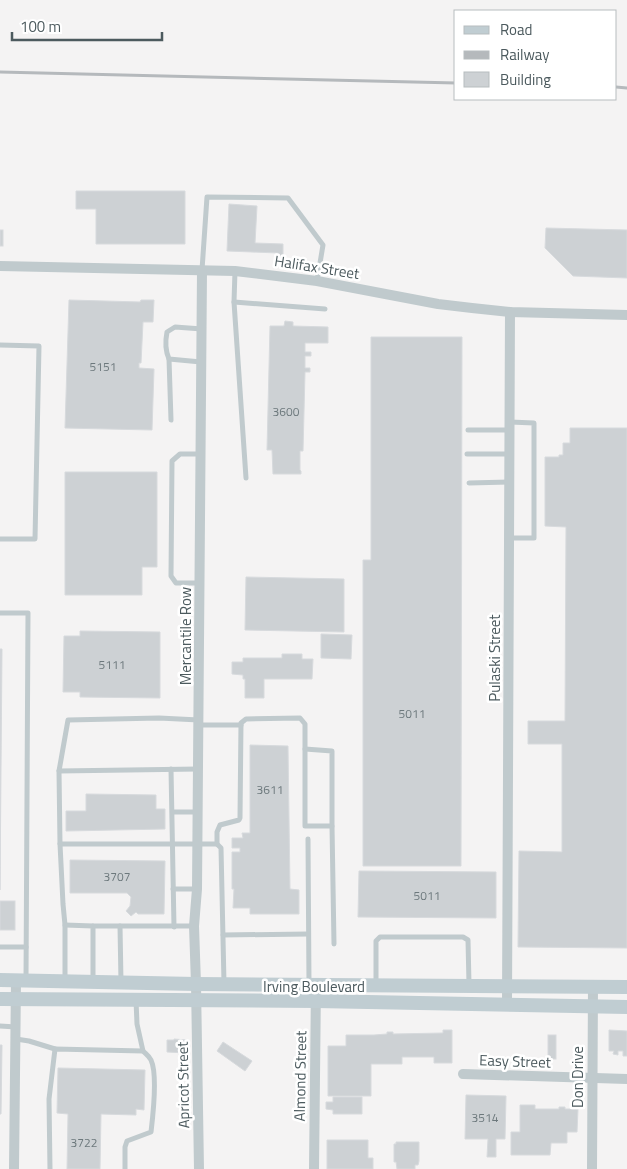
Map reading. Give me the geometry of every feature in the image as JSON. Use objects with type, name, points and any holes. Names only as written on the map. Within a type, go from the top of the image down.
[{"type":"main road","name":"Irving Boulevard","points":[[0,980],[196,984],[627,986]]},
{"type":"main road","name":"Irving Boulevard","points":[[0,999],[316,1001],[627,1007]]},
{"type":"street","name":"Halifax Street","points":[[0,266],[236,271],[317,281],[438,304],[510,312],[627,315]]},
{"type":"street","name":"Mercantile Row","points":[[196,1001],[194,926],[198,843],[202,270]]},
{"type":"street","name":"Pulaski Street","points":[[507,1005],[510,312]]},
{"type":"street","points":[[14,1169],[16,999],[21,981]]},
{"type":"street","name":"Almond Street","points":[[312,984],[316,1001],[314,1169]]},
{"type":"street","name":"Don Drive","points":[[592,1169],[593,986]]},
{"type":"street","name":"Apricot Street","points":[[196,1001],[199,1169]]},
{"type":"street","name":"Easy Street","points":[[463,1074],[627,1079]]},
{"type":"lane","points":[[202,270],[207,196],[288,198],[323,245],[317,281]]},
{"type":"lane","points":[[236,271],[234,302],[246,478]]},
{"type":"lane","points":[[234,302],[325,310]]},
{"type":"lane","points":[[171,420],[170,359],[166,352],[167,332],[175,328],[202,329]]},
{"type":"lane","points":[[0,345],[39,346],[35,539],[0,539]]},
{"type":"lane","points":[[170,359],[202,362]]},
{"type":"lane","points":[[468,430],[534,422],[534,538],[509,538]]},
{"type":"lane","points":[[200,583],[176,583],[171,576],[172,461],[180,454],[201,454]]},
{"type":"lane","points":[[468,454],[510,454]]},
{"type":"lane","points":[[469,483],[509,482]]},
{"type":"lane","points":[[0,613],[28,613],[26,947],[21,981]]},
{"type":"lane","points":[[65,982],[65,925],[60,844],[60,771],[68,720],[159,718],[199,723],[241,725]]},
{"type":"lane","points":[[224,984],[221,848],[217,844],[217,832],[220,825],[239,820],[240,818],[241,725],[246,719],[300,718],[305,724],[305,826],[332,826]]},
{"type":"lane","points":[[305,749],[332,751],[334,944]]},
{"type":"lane","points":[[172,769],[174,926]]},
{"type":"lane","points":[[60,771],[198,769]]},
{"type":"lane","points":[[173,812],[198,812]]},
{"type":"lane","points":[[308,839],[308,934],[312,984]]},
{"type":"lane","points":[[60,844],[217,844]]},
{"type":"lane","points":[[173,889],[197,889]]},
{"type":"lane","points":[[65,925],[194,926]]},
{"type":"lane","points":[[94,926],[94,982]]},
{"type":"lane","points":[[120,926],[121,982]]},
{"type":"lane","points":[[223,935],[308,934]]},
{"type":"lane","points":[[376,984],[376,941],[380,937],[462,937],[468,940],[469,985]]},
{"type":"lane","points":[[0,947],[26,947]]},
{"type":"lane","points":[[136,1000],[137,1024],[142,1051]]},
{"type":"lane","points":[[0,1026],[16,1026]]},
{"type":"lane","points":[[15,1039],[55,1049],[142,1051],[150,1057],[154,1068],[151,1132],[127,1141],[125,1147],[125,1169]]},
{"type":"lane","points":[[50,1169],[49,1099],[55,1049]]},
{"type":"building","points":[[76,191],[185,191],[185,244],[96,244],[96,209],[76,209]]},
{"type":"building","points":[[229,204],[257,206],[255,243],[283,244],[283,256],[278,256],[278,253],[227,251]]},
{"type":"building","points":[[546,228],[627,230],[627,278],[573,276],[545,248]]},
{"type":"building","points":[[0,230],[3,230],[3,246],[0,246]]},
{"type":"building","points":[[69,300],[140,302],[141,300],[154,300],[153,322],[143,322],[141,363],[139,363],[139,368],[154,369],[152,430],[65,428]]},
{"type":"building","points":[[285,321],[293,322],[293,326],[328,327],[328,343],[305,343],[305,352],[311,352],[311,356],[305,356],[305,368],[310,368],[310,372],[305,372],[303,451],[300,451],[301,474],[273,474],[272,450],[267,450],[270,326],[284,326]]},
{"type":"building","points":[[371,337],[462,337],[461,866],[363,866],[363,560],[371,560]]},
{"type":"building","points":[[570,428],[627,428],[627,948],[518,947],[519,851],[562,852],[562,744],[528,744],[528,721],[565,721],[566,527],[545,526],[545,457],[559,457],[559,455],[563,455],[563,443],[570,443]]},
{"type":"building","points":[[65,472],[157,472],[157,567],[142,567],[142,595],[65,595]]},
{"type":"building","points":[[246,577],[344,579],[344,632],[245,630]]},
{"type":"building","points":[[80,631],[160,632],[160,698],[80,697],[80,692],[63,692],[64,636],[80,636]]},
{"type":"building","points":[[321,634],[352,635],[351,659],[321,658]]},
{"type":"building","points":[[0,649],[2,649],[0,890]]},
{"type":"building","points":[[282,654],[302,654],[302,659],[313,659],[312,679],[264,679],[264,698],[245,698],[245,679],[243,679],[243,675],[232,674],[232,662],[243,662],[243,658],[282,658]]},
{"type":"building","points":[[250,745],[288,746],[290,889],[299,890],[299,914],[250,914],[250,908],[233,908],[232,852],[240,852],[240,848],[232,848],[232,838],[243,838],[242,833],[250,833]]},
{"type":"building","points":[[86,794],[156,795],[156,809],[165,809],[165,829],[66,831],[66,811],[86,811]]},
{"type":"building","points":[[70,860],[165,861],[164,914],[138,914],[136,912],[131,916],[126,911],[130,906],[131,897],[127,893],[70,893]]},
{"type":"building","points":[[359,871],[496,872],[496,918],[358,917]]},
{"type":"building","points":[[0,901],[15,901],[15,930],[0,930]]},
{"type":"building","points":[[443,1030],[452,1030],[452,1063],[434,1063],[434,1057],[402,1057],[402,1064],[371,1064],[371,1096],[328,1096],[328,1046],[346,1046],[346,1035],[374,1035],[387,1034],[387,1032],[393,1032],[393,1034],[443,1033]]},
{"type":"building","points":[[609,1030],[627,1031],[627,1056],[623,1056],[623,1051],[618,1051],[618,1055],[613,1054],[614,1051],[609,1051]]},
{"type":"building","points":[[548,1035],[556,1035],[556,1059],[548,1059]]},
{"type":"building","points":[[167,1040],[187,1040],[186,1053],[167,1052]]},
{"type":"building","points":[[223,1042],[252,1061],[245,1071],[217,1051]]},
{"type":"building","points":[[0,1045],[2,1045],[1,1114],[0,1114]]},
{"type":"building","points":[[58,1068],[145,1070],[144,1110],[136,1109],[136,1115],[101,1114],[100,1169],[67,1169],[68,1114],[57,1113]]},
{"type":"building","points":[[466,1095],[506,1096],[505,1139],[496,1139],[496,1157],[487,1157],[488,1139],[465,1139]]},
{"type":"building","points":[[333,1097],[362,1097],[362,1114],[333,1114],[333,1110],[326,1109],[326,1102],[333,1102]]},
{"type":"building","points":[[520,1105],[535,1105],[535,1109],[559,1109],[559,1107],[565,1107],[565,1109],[578,1109],[577,1132],[567,1132],[567,1143],[551,1143],[550,1155],[511,1155],[511,1132],[520,1132]]},
{"type":"building","points":[[327,1140],[368,1140],[368,1158],[373,1158],[373,1169],[327,1169]]},
{"type":"building","points":[[396,1142],[419,1142],[419,1161],[418,1165],[415,1165],[415,1169],[397,1169],[396,1162],[394,1162],[394,1144]]},
{"type":"railway","points":[[0,72],[454,83]]},
{"type":"railway","points":[[617,87],[627,88]]}]
